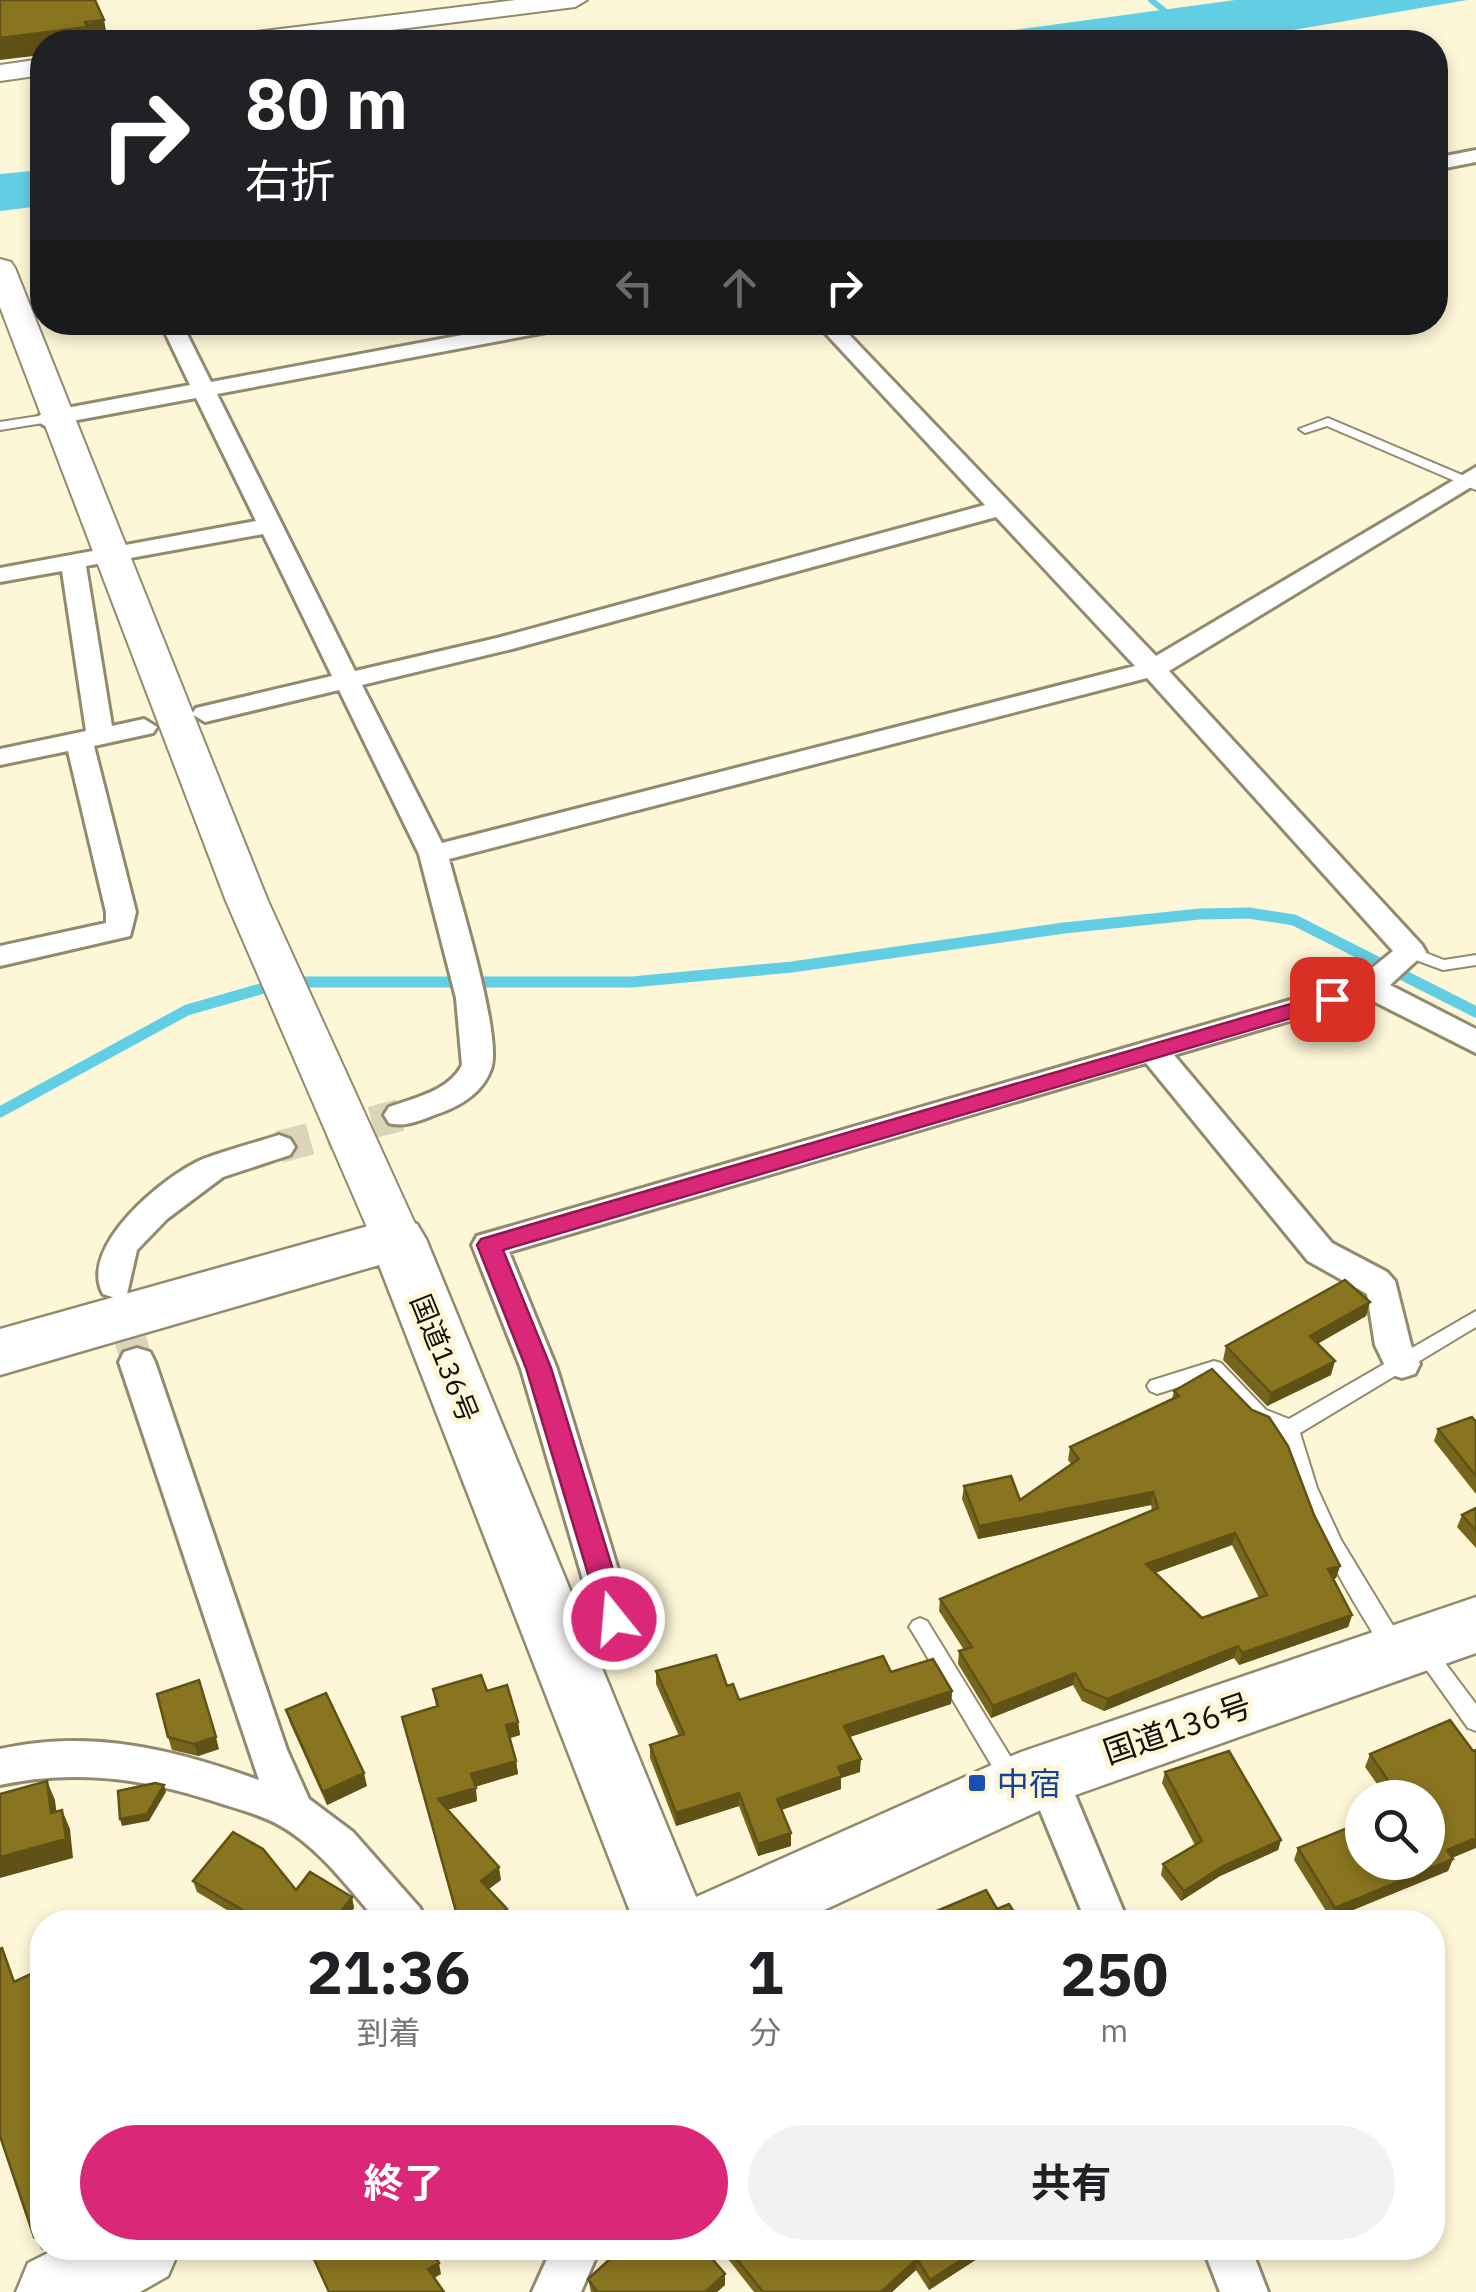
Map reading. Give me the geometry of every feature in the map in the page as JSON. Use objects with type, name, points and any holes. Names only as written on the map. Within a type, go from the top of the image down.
[{"type":"highway","points":[[0,1352],[396,1240]]},
{"type":"highway","name":"国道136号","points":[[396,1240],[665,1910]]},
{"type":"highway","name":"国道136号","points":[[747,1910],[1031,1780],[1431,1640]]},
{"type":"highway","points":[[57,2292],[117,2260]]},
{"type":"street","points":[[336,30],[575,0]]},
{"type":"street","points":[[0,73],[30,69]]},
{"type":"street","points":[[1448,161],[1476,156]]},
{"type":"street","points":[[0,268],[51,418],[92,557],[396,1240]]},
{"type":"street","points":[[177,335],[432,854],[470,998],[478,1065],[471,1079],[458,1090],[400,1115]]},
{"type":"street","points":[[51,418],[497,335]]},
{"type":"street","points":[[570,1668],[604,1636],[614,1619],[538,1368],[489,1245],[1371,985],[1410,954],[1154,670],[837,335]]},
{"type":"street","points":[[432,854],[1154,670],[1472,481]]},
{"type":"street","points":[[205,714],[350,682],[998,509]]},
{"type":"street","points":[[0,576],[271,525]]},
{"type":"street","points":[[0,956],[120,928],[121,912],[89,738],[92,557]]},
{"type":"street","points":[[0,757],[144,727]]},
{"type":"street","points":[[1371,985],[1476,1042]]},
{"type":"street","points":[[1153,1050],[1320,1252],[1375,1281],[1383,1290],[1388,1326],[1402,1364]]},
{"type":"street","points":[[114,1285],[121,1246],[154,1210],[211,1170],[279,1147]]},
{"type":"street","points":[[137,1362],[267,1750],[294,1812]]},
{"type":"street","points":[[0,1767],[18,1761],[77,1758],[140,1764],[225,1784],[294,1812],[338,1846],[394,1910]]},
{"type":"street","points":[[1031,1780],[1101,1910]]},
{"type":"street","points":[[556,2292],[571,2260]]},
{"type":"street","points":[[1232,2260],[1244,2292]]},
{"type":"lane","points":[[0,426],[51,418]]},
{"type":"lane","points":[[1305,429],[1328,422],[1472,481]]},
{"type":"lane","points":[[1410,954],[1443,965],[1476,960]]},
{"type":"lane","points":[[1292,1429],[1476,1318]]},
{"type":"lane","points":[[1157,1386],[1214,1368],[1259,1415],[1292,1429]]},
{"type":"lane","points":[[1292,1429],[1294,1446],[1314,1501],[1365,1604],[1431,1640],[1476,1721]]},
{"type":"lane","points":[[920,1627],[1031,1780]]},
{"type":"water","points":[[1235,0],[1467,0],[1293,30],[1015,30]]},
{"type":"water","points":[[30,171],[30,207],[0,211],[0,174]]},
{"type":"building","points":[[0,0],[95,0],[104,20],[85,22],[87,27],[30,30],[30,34],[0,38]]},
{"type":"building","points":[[1345,1280],[1370,1302],[1310,1336],[1335,1361],[1271,1393],[1226,1346]]},
{"type":"building","points":[[1212,1369],[1252,1410],[1269,1417],[1288,1446],[1314,1515],[1340,1566],[1328,1569],[1352,1615],[1242,1653],[1238,1646],[1107,1699],[1084,1689],[1075,1673],[993,1706],[959,1651],[972,1647],[940,1599],[1158,1508],[1153,1492],[979,1526],[964,1486],[1011,1476],[1020,1500],[1079,1459],[1070,1447],[1179,1396],[1174,1391]],"holes":[[[1235,1533],[1267,1595],[1202,1618],[1146,1564]]]},
{"type":"building","points":[[1472,1417],[1476,1422],[1476,1476],[1438,1429]]},
{"type":"building","points":[[1476,1508],[1476,1531],[1462,1515]]},
{"type":"building","points":[[716,1655],[727,1686],[733,1684],[739,1700],[883,1656],[891,1672],[933,1659],[952,1691],[844,1726],[861,1759],[838,1767],[842,1776],[777,1799],[791,1833],[758,1844],[739,1793],[676,1813],[650,1745],[684,1734],[656,1671]]},
{"type":"building","points":[[481,1675],[487,1691],[507,1685],[518,1722],[506,1725],[516,1761],[471,1774],[476,1788],[438,1799],[499,1867],[481,1881],[506,1910],[456,1910],[402,1717],[438,1706],[433,1689]]},
{"type":"building","points":[[199,1680],[216,1737],[194,1744],[168,1737],[157,1694]]},
{"type":"building","points":[[326,1693],[364,1773],[323,1792],[286,1710]]},
{"type":"building","points":[[1450,1720],[1476,1750],[1476,1838],[1447,1850],[1453,1859],[1445,1862],[1445,1780],[1388,1780],[1370,1754]]},
{"type":"building","points":[[1229,1751],[1281,1840],[1223,1866],[1184,1891],[1163,1864],[1202,1841],[1165,1772]]},
{"type":"building","points":[[47,1781],[51,1813],[62,1810],[66,1839],[0,1857],[0,1794]]},
{"type":"building","points":[[155,1783],[164,1785],[147,1814],[120,1819],[118,1791]]},
{"type":"building","points":[[1345,1829],[1345,1880],[1402,1880],[1335,1908],[1298,1848]]},
{"type":"building","points":[[233,1832],[263,1849],[296,1890],[310,1872],[352,1897],[342,1910],[243,1910],[193,1881]]},
{"type":"building","points":[[986,1890],[997,1909],[1009,1904],[1013,1910],[939,1910]]},
{"type":"building","points":[[0,1949],[14,1982],[30,1974],[30,2225],[0,2136]]},
{"type":"building","points":[[314,2260],[437,2260],[439,2263],[428,2269],[444,2292],[329,2292]]},
{"type":"building","points":[[609,2260],[713,2260],[725,2274],[705,2292],[597,2292],[588,2279]]},
{"type":"building","points":[[738,2260],[916,2260],[881,2292],[763,2292]]},
{"type":"building","points":[[918,2260],[961,2260],[930,2280]]},
{"type":"waterway","points":[[1151,0],[1175,19]]},
{"type":"waterway","points":[[0,1112],[187,1010],[285,982],[632,982],[792,967],[1064,928],[1200,914],[1249,913],[1294,920],[1476,1012]]},
{"type":"tunnel","points":[[279,1147],[400,1115]]},
{"type":"tunnel","points":[[117,1294],[137,1362]]},
{"type":"place","name":"中宿","points":[[977,1783]]},
{"type":"route","points":[[614,1619],[538,1368],[489,1245],[1332,999]]}]
